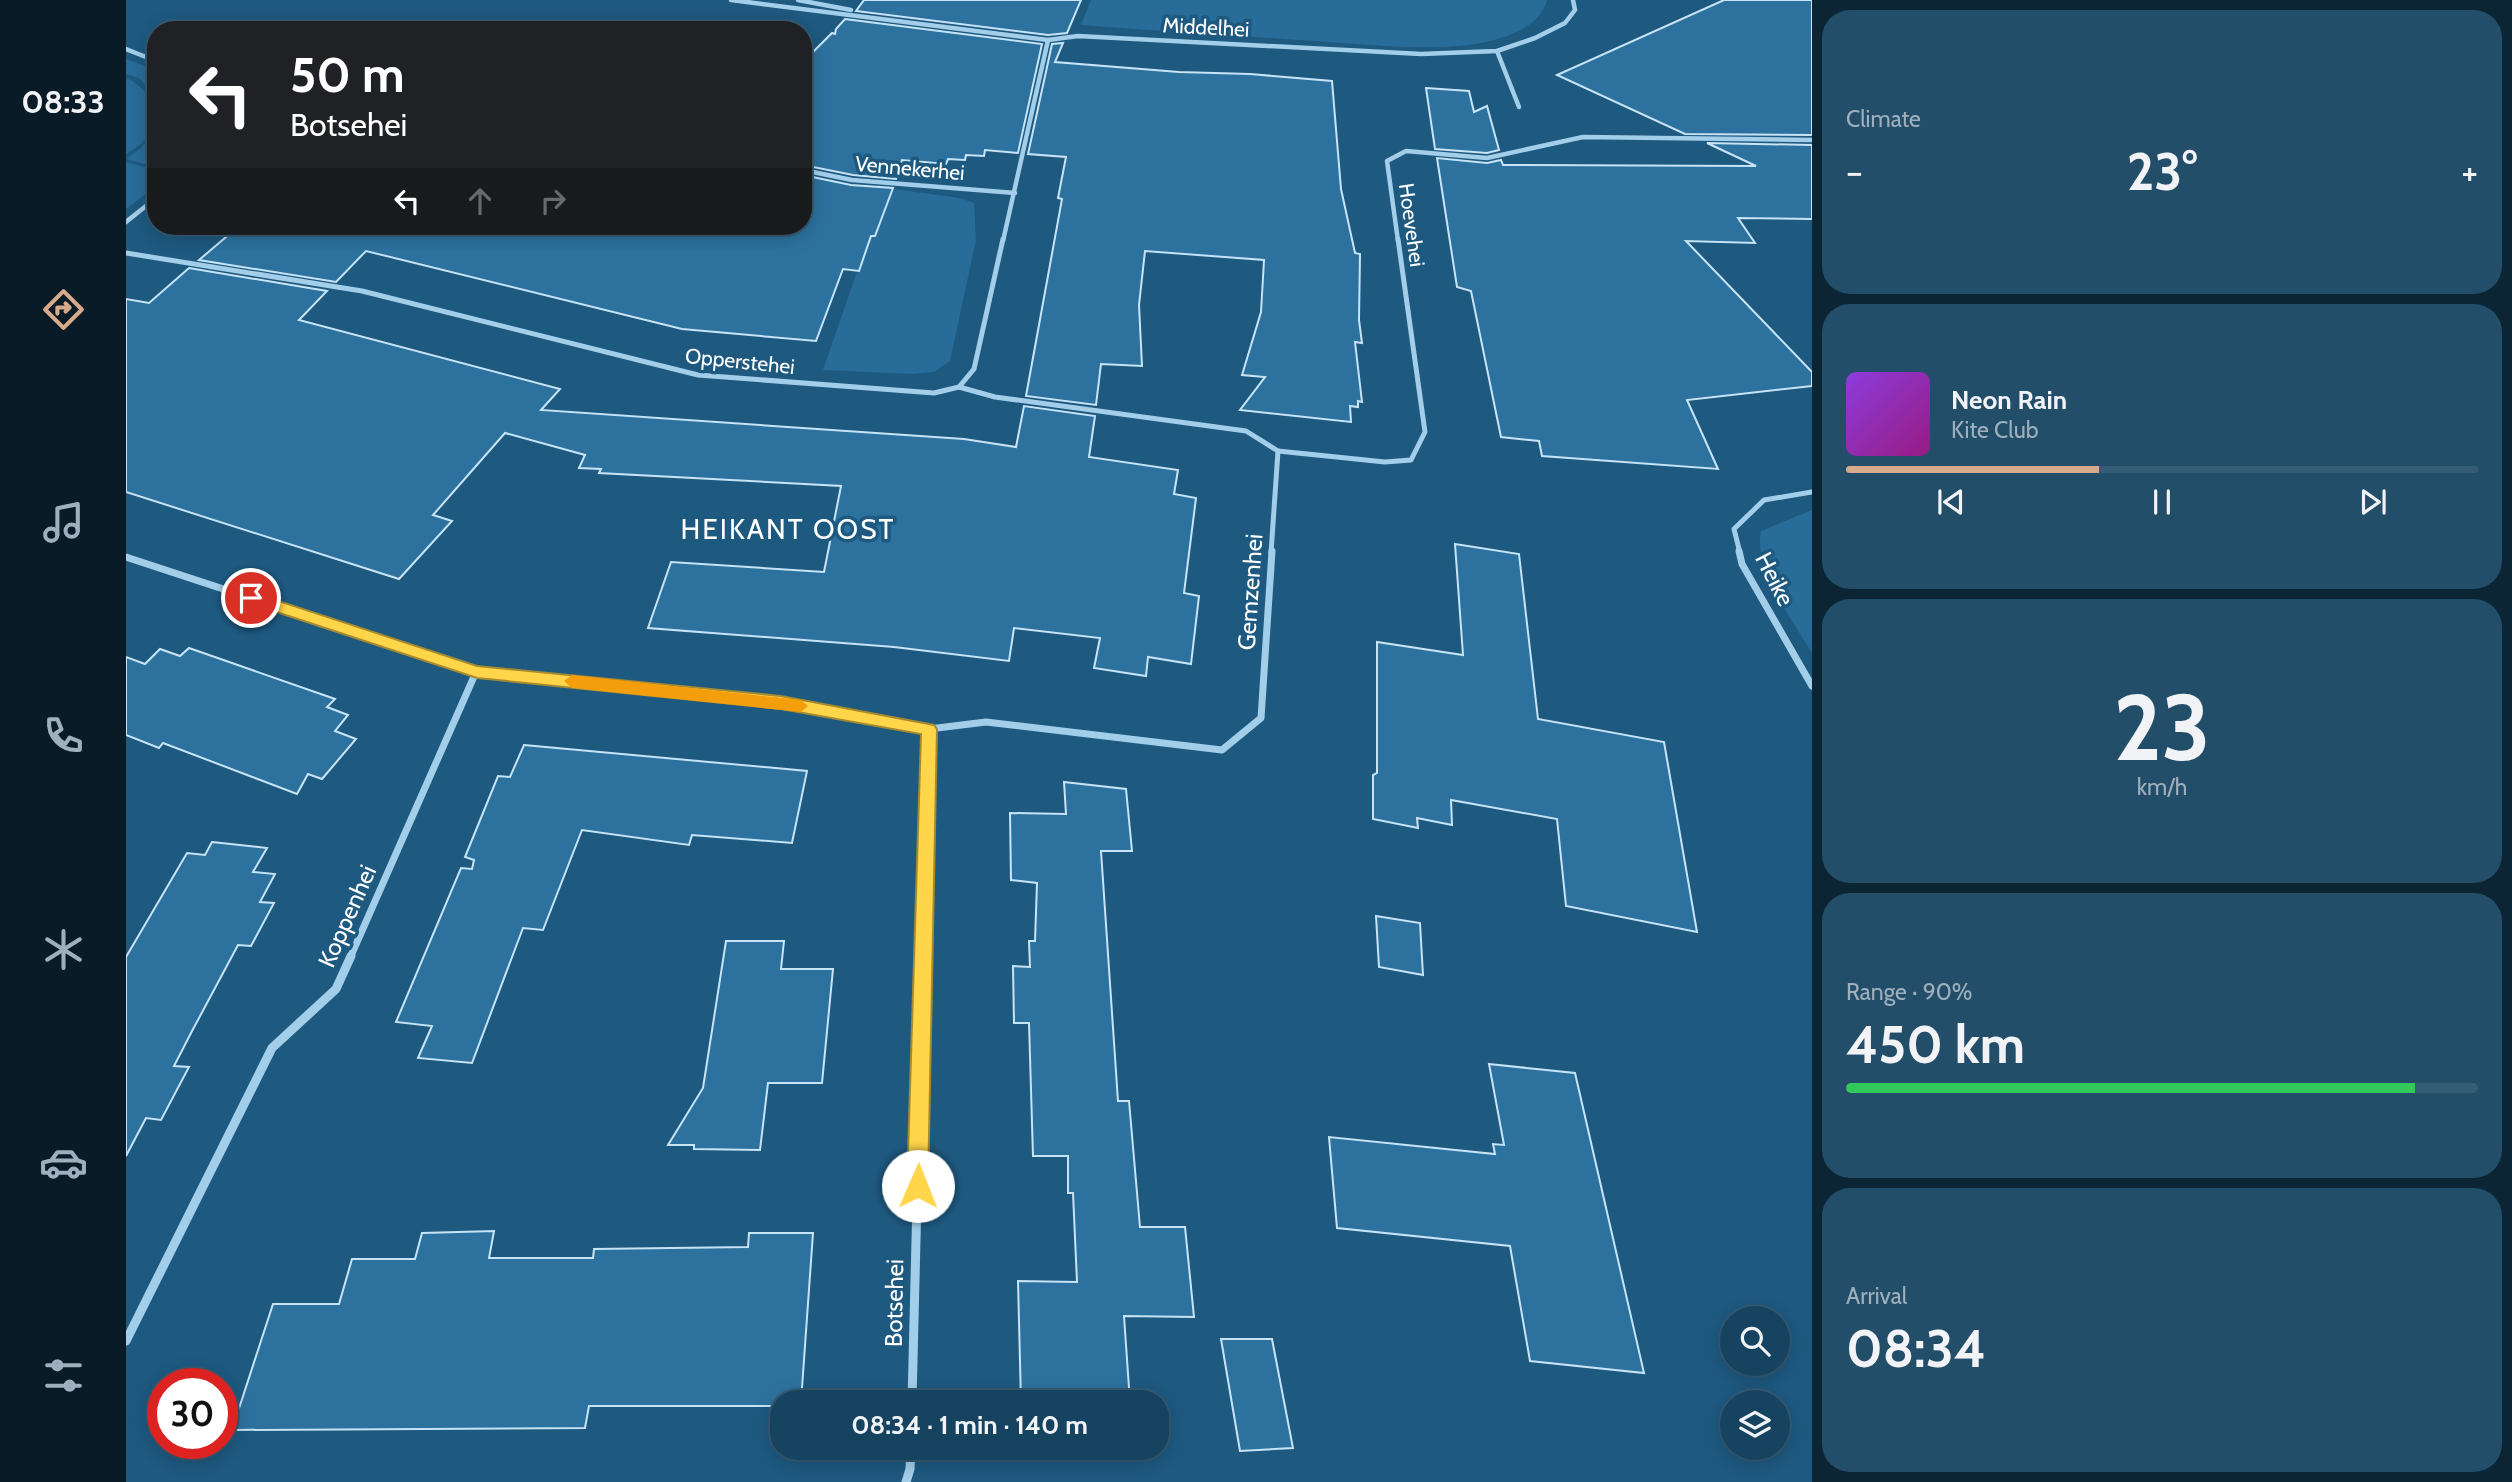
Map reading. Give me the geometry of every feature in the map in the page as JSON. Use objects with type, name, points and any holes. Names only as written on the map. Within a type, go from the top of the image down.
[{"type":"street","name":"Middelhei","points":[[731,0],[1048,40],[1078,36],[1421,54],[1497,51],[1535,38],[1566,23],[1575,10],[1573,0]]},
{"type":"street","name":"Middelhei","points":[[798,0],[914,22]]},
{"type":"street","points":[[1048,40],[974,369],[959,387],[995,397],[1246,431],[1278,451]]},
{"type":"street","points":[[126,49],[147,57]]},
{"type":"street","points":[[1497,51],[1519,107]]},
{"type":"street","name":"Hoevehei","points":[[1278,451],[1385,462],[1411,460],[1424,432],[1387,161],[1406,151],[1487,158],[1583,137],[1812,140]]},
{"type":"street","name":"Vennekerhei","points":[[812,172],[852,180],[1015,193]]},
{"type":"street","points":[[126,222],[147,205]]},
{"type":"street","name":"Opperstehei","points":[[126,253],[362,291],[698,375],[934,393],[959,387]]},
{"type":"street","name":"Gemzenhei","points":[[929,729],[986,722],[1222,750],[1262,718],[1278,451]]},
{"type":"street","name":"Heike","points":[[1812,492],[1764,500],[1734,530],[1742,564],[1812,686]]},
{"type":"street","points":[[126,557],[477,672],[781,702],[929,729]]},
{"type":"street","name":"Koppenhei","points":[[126,1341],[272,1048],[336,989],[477,672]]},
{"type":"street","name":"Botsehei","points":[[912,1390],[929,729]]},
{"type":"street","points":[[906,1482],[910,1460]]},
{"type":"shaded area","points":[[1091,0],[1547,0],[1536,19],[1504,37],[1469,45],[1412,47],[1081,25]]},
{"type":"shaded area","points":[[126,59],[147,67],[147,86],[139,78],[126,74]]},
{"type":"shaded area","points":[[126,78],[136,83],[147,95],[147,137],[126,154]]},
{"type":"shaded area","points":[[147,141],[147,165],[126,159]]},
{"type":"shaded area","points":[[126,162],[147,168],[147,193],[126,209]]},
{"type":"shaded area","points":[[886,188],[960,198],[974,203],[976,240],[950,361],[934,372],[913,374],[823,370]]},
{"type":"shaded area","points":[[1812,510],[1812,653],[1776,594],[1763,562],[1760,546],[1761,531]]},
{"type":"building","points":[[864,0],[1081,0],[1067,33],[1048,35],[856,11]]},
{"type":"building","points":[[1724,0],[1812,0],[1812,135],[1685,134],[1557,75]]},
{"type":"building","points":[[845,19],[1042,44],[1018,153],[985,150],[984,156],[966,155],[965,160],[948,159],[946,164],[902,160],[896,179],[853,175],[812,167],[812,53],[832,33],[835,34]]},
{"type":"building","points":[[1063,43],[1055,62],[1332,81],[1341,189],[1355,253],[1360,254],[1359,320],[1362,343],[1355,342],[1362,402],[1358,401],[1358,407],[1350,406],[1351,422],[1240,410],[1265,377],[1242,375],[1261,312],[1264,260],[1145,251],[1139,305],[1142,366],[1101,364],[1096,405],[1026,396],[1062,199],[1058,198],[1066,157],[1028,154],[1052,44]]},
{"type":"building","points":[[1426,88],[1469,91],[1474,112],[1487,106],[1499,150],[1487,153],[1435,149]]},
{"type":"building","points":[[1707,143],[1812,145],[1812,219],[1738,218],[1755,243],[1686,241],[1812,372],[1812,386],[1687,400],[1718,469],[1542,456],[1539,441],[1501,437],[1471,291],[1457,287],[1437,158],[1487,163],[1501,160],[1503,165],[1756,166]]},
{"type":"building","points":[[812,177],[851,185],[893,188],[875,236],[871,236],[859,271],[843,269],[816,341],[682,329],[366,251],[336,282],[199,260],[228,235],[812,235]]},
{"type":"building","points":[[189,268],[327,291],[299,320],[560,389],[541,410],[964,439],[1016,447],[1024,406],[1095,416],[1089,457],[1178,470],[1174,494],[1196,498],[1184,593],[1199,596],[1191,664],[1148,657],[1146,676],[1094,668],[1100,638],[1014,628],[1009,661],[894,647],[648,628],[671,562],[824,572],[841,486],[599,473],[601,469],[579,468],[585,455],[505,433],[433,515],[452,521],[399,579],[126,492],[126,299],[149,303]]},
{"type":"building","points":[[1455,544],[1519,554],[1538,719],[1664,742],[1697,932],[1566,906],[1557,819],[1451,800],[1452,825],[1417,818],[1418,828],[1373,819],[1373,775],[1377,773],[1377,642],[1463,655]]},
{"type":"building","points":[[189,648],[335,699],[327,707],[348,715],[335,731],[356,739],[322,779],[308,774],[297,794],[163,743],[159,748],[126,735],[126,657],[145,664],[160,649],[180,656]]},
{"type":"building","points":[[524,745],[807,771],[792,843],[692,835],[689,845],[582,830],[543,930],[523,928],[472,1063],[418,1058],[432,1026],[396,1022],[461,868],[472,869],[474,860],[465,857],[498,776],[510,777]]},
{"type":"building","points":[[1064,782],[1126,789],[1132,851],[1101,851],[1118,1101],[1129,1101],[1140,1227],[1185,1227],[1194,1317],[1124,1316],[1129,1390],[1021,1390],[1018,1281],[1077,1282],[1073,1193],[1068,1193],[1068,1156],[1033,1156],[1029,1023],[1014,1023],[1013,966],[1030,967],[1029,941],[1035,941],[1037,883],[1011,880],[1010,813],[1066,814]]},
{"type":"building","points":[[212,842],[267,848],[253,872],[275,874],[260,902],[274,903],[251,946],[238,945],[191,1033],[174,1066],[189,1067],[161,1120],[146,1118],[126,1156],[126,957],[187,853],[205,855]]},
{"type":"building","points":[[1376,916],[1420,923],[1423,975],[1379,967]]},
{"type":"building","points":[[726,941],[784,941],[781,969],[833,969],[822,1083],[768,1083],[760,1150],[694,1149],[694,1145],[668,1145],[703,1088]]},
{"type":"building","points":[[1489,1064],[1575,1073],[1644,1373],[1530,1361],[1510,1246],[1337,1228],[1329,1137],[1495,1154],[1493,1144],[1504,1145]]},
{"type":"building","points":[[494,1231],[489,1258],[593,1258],[594,1249],[748,1247],[749,1233],[813,1233],[802,1390],[770,1390],[770,1406],[589,1406],[585,1428],[238,1430],[238,1412],[273,1304],[339,1304],[352,1259],[415,1259],[422,1233]]},
{"type":"building","points":[[1221,1339],[1272,1339],[1293,1448],[1240,1451]]},
{"type":"slow traffic","points":[[572,681],[801,706]]},
{"type":"district","name":"HEIKANT OOST","points":[[788,529]]},
{"type":"route","points":[[251,598],[477,672],[781,702],[929,729],[918,1186]]}]
